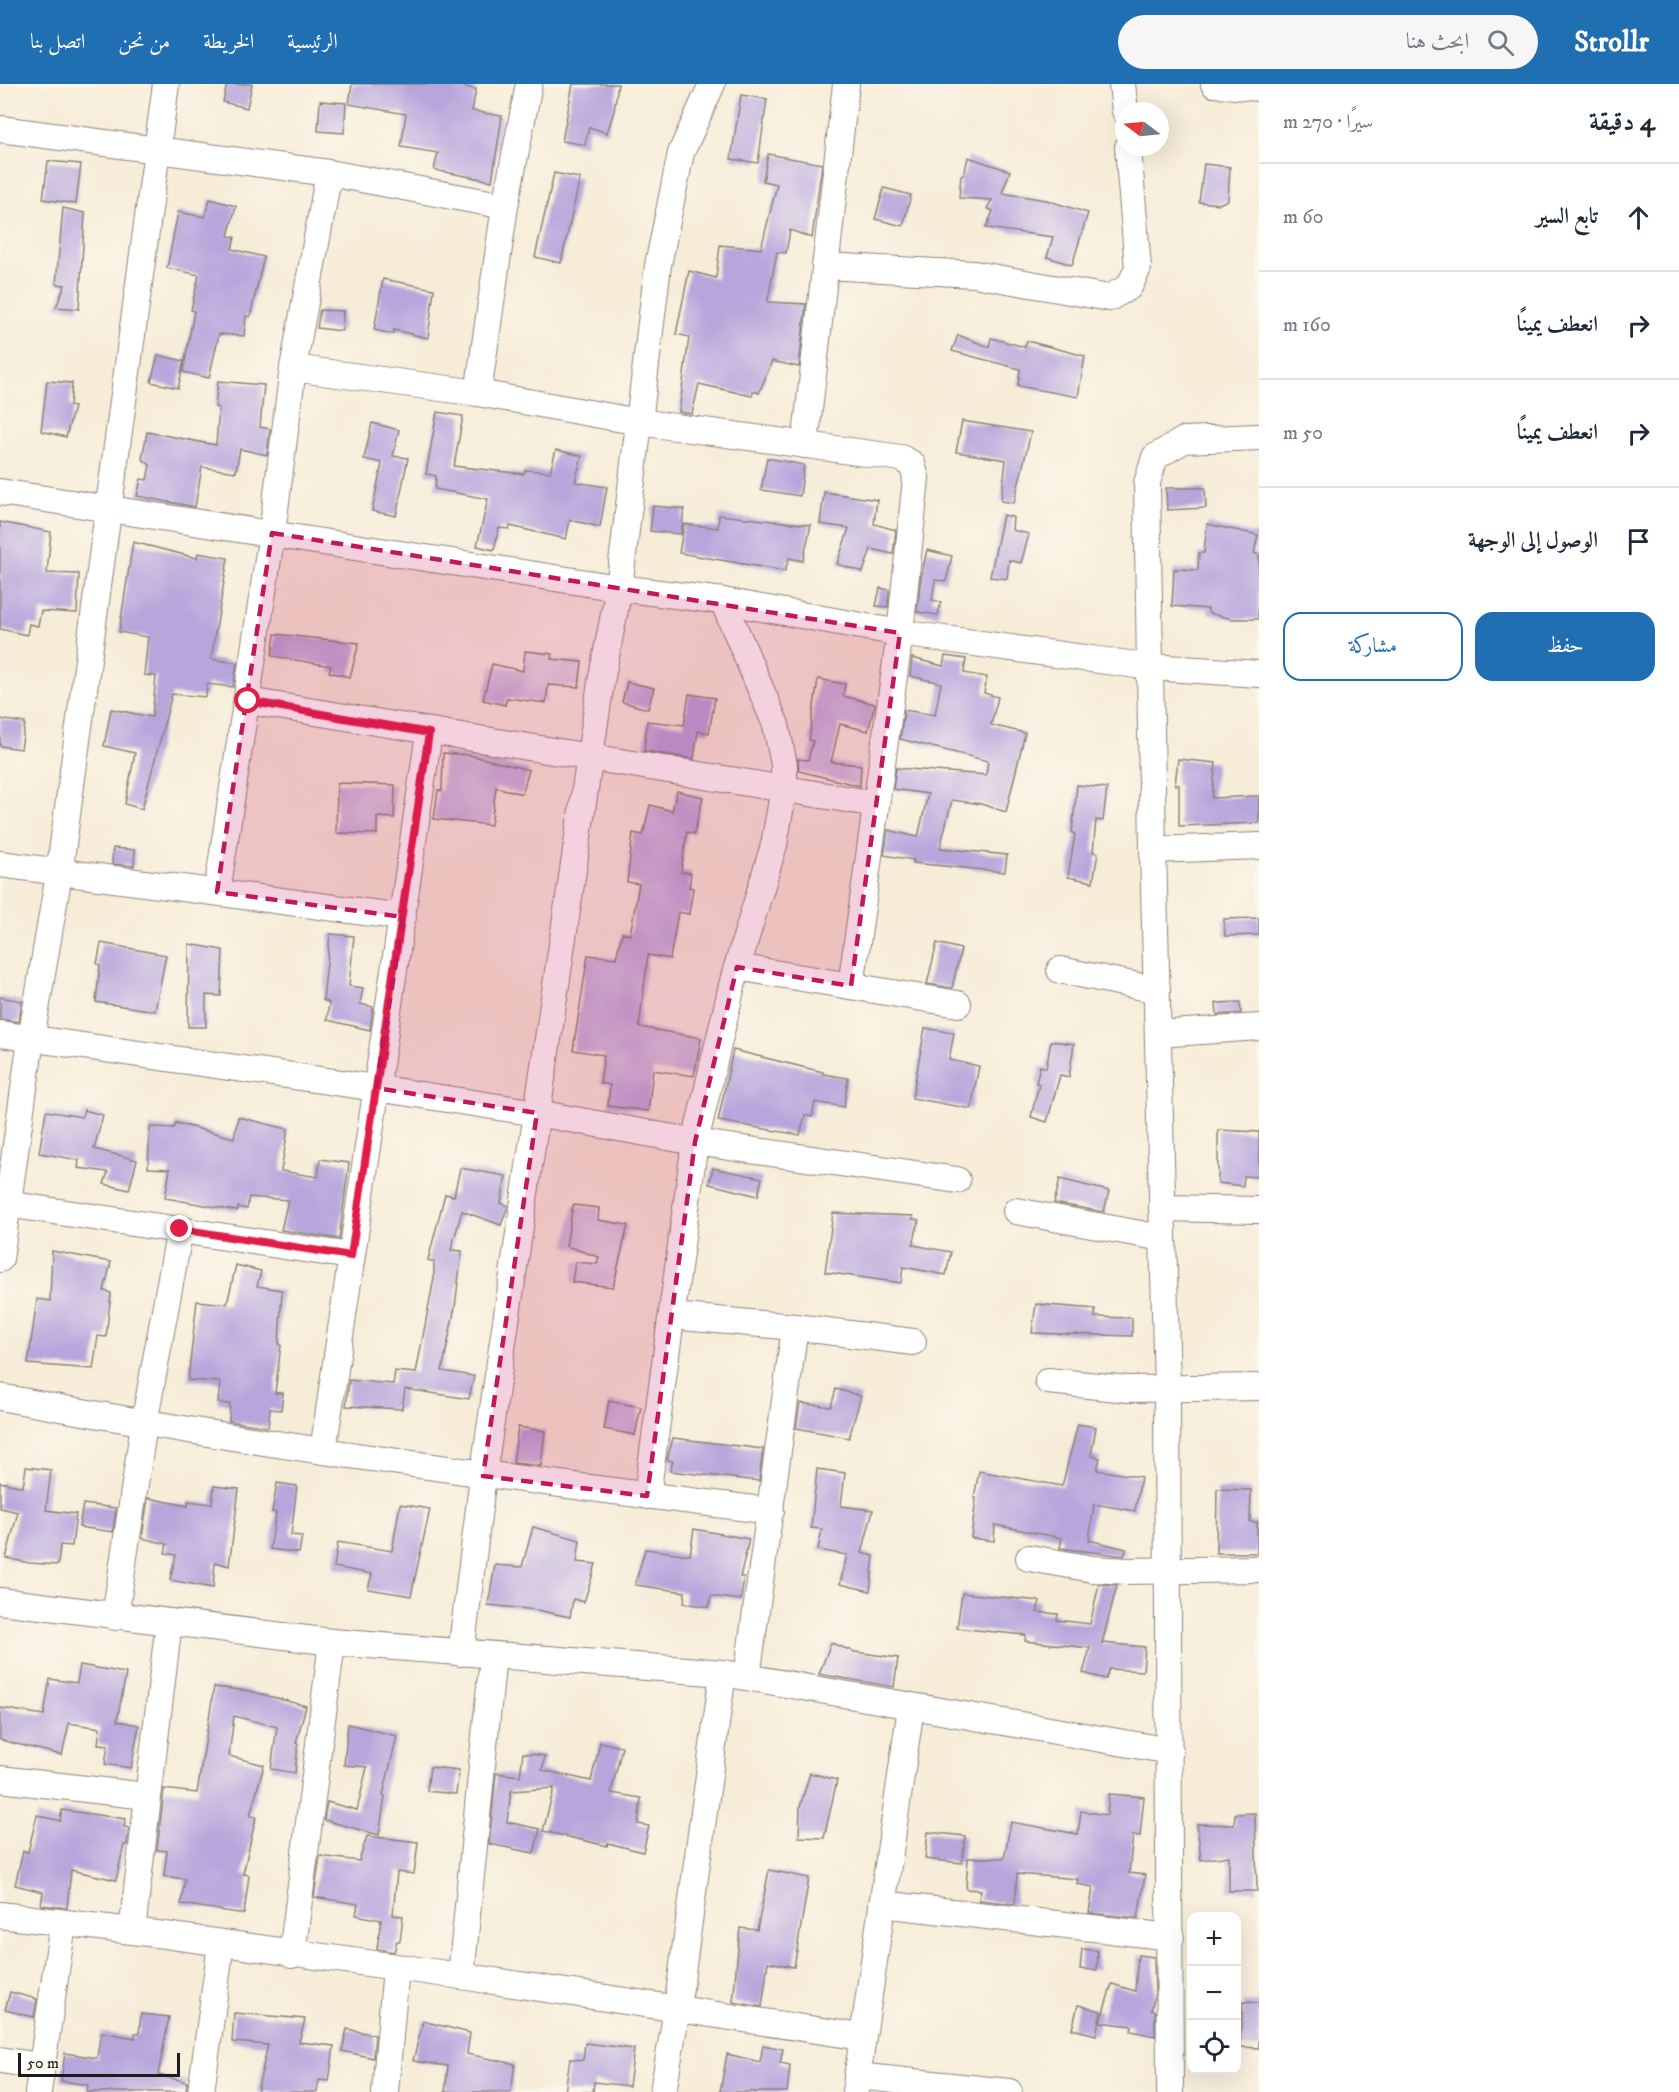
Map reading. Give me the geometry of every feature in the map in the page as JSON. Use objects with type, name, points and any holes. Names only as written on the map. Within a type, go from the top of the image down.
[{"type":"street","points":[[0,1259],[4,1203],[59,874],[166,84]]},
{"type":"street","points":[[478,393],[505,206],[529,84]]},
{"type":"street","points":[[461,1653],[483,1476],[601,682],[619,588],[658,265],[681,153],[711,84]]},
{"type":"street","points":[[805,445],[846,84]]},
{"type":"street","points":[[1122,84],[1124,102]]},
{"type":"street","points":[[1214,84],[1259,88]]},
{"type":"street","points":[[0,129],[329,173],[505,206]]},
{"type":"street","points":[[825,266],[974,274],[1109,298],[1129,287],[1138,268],[1129,156]]},
{"type":"street","points":[[217,892],[248,701],[293,368],[329,173]]},
{"type":"street","points":[[293,368],[478,393],[639,422],[901,458],[912,464],[916,477],[900,633],[852,986]]},
{"type":"street","points":[[1170,2092],[1170,1570],[1147,483],[1155,457],[1184,440],[1259,437]]},
{"type":"street","points":[[0,492],[109,507],[619,588],[723,601],[900,633],[1152,667],[1259,674]]},
{"type":"street","points":[[647,1496],[695,1142],[737,967],[774,845],[783,788],[784,765],[776,725],[723,601]]},
{"type":"street","points":[[248,701],[429,733],[876,804]]},
{"type":"street","points":[[323,1451],[429,733]]},
{"type":"street","points":[[1153,850],[1259,846]]},
{"type":"street","points":[[0,864],[59,874],[403,917]]},
{"type":"street","points":[[737,967],[958,1004]]},
{"type":"street","points":[[1060,970],[1157,990]]},
{"type":"street","points":[[1158,1034],[1259,1027]]},
{"type":"street","points":[[0,1034],[376,1088],[537,1113],[695,1142],[957,1180]]},
{"type":"street","points":[[4,1203],[351,1256]]},
{"type":"street","points":[[1162,1208],[1259,1210]]},
{"type":"street","points":[[1016,1211],[1162,1238]]},
{"type":"street","points":[[115,1617],[144,1424],[180,1229]]},
{"type":"street","points":[[672,1316],[795,1326],[913,1342]]},
{"type":"street","points":[[663,2092],[735,1675],[771,1511],[795,1326]]},
{"type":"street","points":[[1048,1381],[1128,1389],[1259,1387]]},
{"type":"street","points":[[0,1397],[144,1424],[483,1476],[771,1511]]},
{"type":"street","points":[[1029,1558],[1093,1569],[1259,1569]]},
{"type":"street","points":[[0,1600],[115,1617],[332,1642],[735,1675],[1170,1751]]},
{"type":"street","points":[[132,1931],[146,1796],[169,1622]]},
{"type":"street","points":[[292,1954],[332,1642]]},
{"type":"street","points":[[461,1976],[493,1656]]},
{"type":"street","points":[[911,1707],[856,2084],[1009,2092]]},
{"type":"street","points":[[0,1779],[146,1796]]},
{"type":"street","points":[[882,1904],[1171,1938]]},
{"type":"street","points":[[0,1915],[461,1976],[862,2037]]},
{"type":"street","points":[[38,2092],[63,1924]]},
{"type":"street","points":[[201,2092],[221,1944]]},
{"type":"street","points":[[385,2092],[396,1968]]},
{"type":"street","points":[[0,2060],[41,2066]]},
{"type":"highlighted area","points":[[272,533],[900,633],[851,986],[737,967],[695,1142],[647,1496],[483,1476],[537,1113],[376,1088],[403,917],[217,892]]},
{"type":"building","points":[[227,84],[252,84],[247,108],[223,102]]},
{"type":"building","points":[[352,84],[465,84],[464,87],[476,89],[472,111],[502,116],[492,181],[434,170],[438,153],[401,147],[406,114],[349,104]]},
{"type":"building","points":[[573,84],[618,84],[614,111],[607,133],[589,127],[585,145],[562,141]]},
{"type":"building","points":[[741,95],[767,99],[758,163],[731,159]]},
{"type":"building","points":[[320,101],[346,103],[344,133],[318,131]]},
{"type":"building","points":[[768,154],[822,164],[812,238],[790,230],[786,253],[777,252],[768,299],[768,302],[806,304],[799,367],[772,361],[759,393],[753,391],[752,396],[699,384],[692,414],[679,412],[689,337],[676,334],[689,271],[716,278],[720,245],[761,249],[777,184],[763,181]]},
{"type":"building","points":[[968,157],[1010,171],[1002,193],[1046,200],[1088,213],[1072,265],[1047,257],[1053,237],[986,228],[993,211],[987,208],[992,200],[959,198],[961,175],[964,175]]},
{"type":"building","points":[[48,161],[81,164],[76,204],[43,199]]},
{"type":"building","points":[[1204,164],[1230,167],[1228,200],[1219,204],[1199,202]]},
{"type":"building","points":[[554,173],[580,178],[561,263],[535,257]]},
{"type":"building","points":[[884,188],[911,195],[903,226],[875,219]]},
{"type":"building","points":[[210,199],[236,206],[228,236],[235,237],[232,249],[264,257],[250,317],[246,316],[244,336],[219,334],[209,378],[183,372],[194,311],[191,310],[199,275],[167,268],[178,212],[205,217]]},
{"type":"building","points":[[63,208],[85,213],[79,309],[56,307],[65,285],[56,284]]},
{"type":"building","points":[[383,279],[434,289],[428,338],[394,330],[393,334],[374,330]]},
{"type":"building","points":[[320,310],[343,311],[342,331],[317,328]]},
{"type":"building","points":[[958,335],[989,347],[991,338],[1025,347],[1027,341],[1085,356],[1078,397],[1018,386],[1020,369],[952,351]]},
{"type":"building","points":[[158,355],[184,361],[178,388],[151,382]]},
{"type":"building","points":[[47,381],[72,383],[70,406],[74,407],[66,437],[41,431]]},
{"type":"building","points":[[218,381],[264,385],[260,427],[270,429],[267,455],[240,449],[236,472],[202,467],[195,507],[137,496],[141,479],[147,480],[150,465],[142,459],[147,432],[216,445],[219,408],[215,407]]},
{"type":"building","points":[[437,412],[463,416],[454,466],[524,474],[525,470],[550,472],[556,450],[582,456],[575,482],[607,487],[600,527],[570,520],[566,539],[510,526],[509,529],[499,528],[494,550],[477,546],[488,499],[435,489],[436,476],[426,474]]},
{"type":"building","points":[[962,421],[1031,432],[1014,503],[1001,501],[1006,460],[956,452]]},
{"type":"building","points":[[372,423],[399,430],[393,456],[408,458],[396,516],[372,511],[382,463],[364,459]]},
{"type":"building","points":[[767,458],[804,465],[800,496],[761,490]]},
{"type":"building","points":[[1166,488],[1205,488],[1206,508],[1167,510]]},
{"type":"building","points":[[824,492],[877,500],[874,524],[896,530],[893,554],[871,549],[863,572],[837,564],[849,528],[820,524]]},
{"type":"building","points":[[653,506],[684,509],[681,534],[650,531]]},
{"type":"building","points":[[719,515],[811,525],[803,561],[789,558],[785,571],[679,553],[684,524],[718,528]]},
{"type":"building","points":[[1003,515],[1013,517],[1012,530],[1029,534],[1021,563],[1009,560],[1007,579],[990,577]]},
{"type":"building","points":[[0,522],[51,532],[47,573],[79,574],[77,613],[41,611],[38,626],[29,624],[27,635],[0,629]]},
{"type":"building","points":[[1207,524],[1258,535],[1254,553],[1259,555],[1258,619],[1232,619],[1208,613],[1208,609],[1172,606],[1174,569],[1198,570],[1199,553],[1204,553]]},
{"type":"building","points":[[133,542],[197,558],[198,553],[228,558],[211,659],[237,663],[233,687],[207,684],[206,697],[172,694],[142,809],[125,804],[135,753],[104,746],[111,709],[152,717],[156,676],[144,675],[148,637],[119,632]]},
{"type":"building","points":[[927,550],[952,556],[946,581],[935,580],[932,600],[941,602],[938,615],[917,612]]},
{"type":"building","points":[[880,588],[889,590],[888,607],[876,606]]},
{"type":"building","points":[[275,634],[359,643],[350,677],[329,672],[331,666],[272,656]]},
{"type":"building","points":[[525,651],[552,654],[551,659],[582,662],[579,687],[548,685],[546,703],[507,698],[505,705],[483,700],[492,664],[523,671]]},
{"type":"building","points":[[945,656],[966,659],[964,673],[987,677],[984,693],[998,697],[991,725],[1025,733],[1006,812],[981,804],[952,800],[940,848],[1007,855],[1005,872],[913,863],[914,860],[884,855],[888,830],[918,837],[928,794],[893,789],[896,768],[986,775],[988,761],[900,739],[904,710],[935,715],[941,683],[910,676],[912,658],[943,666]]},
{"type":"building","points":[[818,679],[845,684],[843,696],[875,704],[868,731],[840,724],[831,762],[861,765],[860,786],[799,771],[798,759],[808,760],[813,741],[809,740]]},
{"type":"building","points":[[627,682],[654,688],[648,709],[622,702]]},
{"type":"building","points":[[689,694],[715,698],[709,733],[698,731],[694,759],[644,751],[647,721],[684,725]]},
{"type":"building","points":[[0,719],[25,723],[21,749],[0,746]]},
{"type":"building","points":[[443,753],[469,755],[529,770],[522,794],[496,787],[491,825],[434,819],[438,790],[442,791]]},
{"type":"building","points":[[1178,759],[1216,763],[1212,798],[1259,796],[1259,823],[1179,826],[1179,785],[1175,785]]},
{"type":"building","points":[[337,783],[395,785],[394,818],[377,817],[377,834],[336,833]]},
{"type":"building","points":[[1077,785],[1107,788],[1103,821],[1096,820],[1093,852],[1098,853],[1093,882],[1068,877],[1075,834],[1072,833]]},
{"type":"building","points":[[677,791],[703,797],[694,834],[687,832],[681,872],[691,873],[689,887],[693,888],[689,914],[678,912],[670,959],[648,955],[639,1027],[701,1038],[694,1076],[653,1070],[648,1111],[608,1106],[610,1085],[600,1083],[604,1055],[573,1050],[588,955],[616,958],[622,933],[630,935],[639,884],[627,882],[633,833],[643,835],[650,805],[672,811]]},
{"type":"building","points":[[113,848],[135,850],[134,866],[112,864]]},
{"type":"building","points":[[1259,918],[1259,935],[1225,936],[1224,919]]},
{"type":"building","points":[[330,934],[354,936],[349,986],[363,988],[360,1004],[373,1007],[370,1030],[327,1020],[329,1003],[323,1000]]},
{"type":"building","points":[[101,943],[166,955],[155,1011],[96,1002],[100,965],[97,964]]},
{"type":"building","points":[[937,943],[961,949],[952,988],[927,984]]},
{"type":"building","points":[[189,944],[223,950],[221,996],[206,995],[206,1027],[188,1027]]},
{"type":"building","points":[[0,997],[22,1001],[19,1022],[0,1019]]},
{"type":"building","points":[[1240,1002],[1241,1013],[1217,1015],[1216,1003]]},
{"type":"building","points":[[925,1028],[954,1033],[949,1060],[979,1066],[971,1109],[912,1098]]},
{"type":"building","points":[[1051,1041],[1074,1044],[1069,1077],[1060,1075],[1047,1122],[1031,1117],[1039,1084],[1036,1083],[1040,1066],[1046,1068]]},
{"type":"building","points":[[733,1050],[823,1072],[823,1074],[848,1078],[844,1107],[815,1102],[812,1117],[805,1115],[800,1135],[718,1121]]},
{"type":"building","points":[[84,1110],[103,1115],[94,1149],[137,1160],[129,1190],[104,1184],[108,1172],[78,1168],[79,1160],[39,1153],[46,1111],[82,1117]]},
{"type":"building","points":[[238,1117],[288,1129],[281,1171],[318,1177],[320,1159],[349,1163],[339,1239],[281,1230],[288,1200],[249,1197],[247,1209],[238,1207],[237,1211],[165,1198],[170,1169],[148,1168],[150,1127],[174,1128],[176,1123],[234,1138]]},
{"type":"building","points":[[1218,1130],[1259,1132],[1259,1177],[1244,1176],[1243,1186],[1218,1183]]},
{"type":"building","points":[[460,1168],[506,1176],[501,1203],[508,1206],[501,1225],[462,1211],[451,1250],[462,1251],[455,1307],[442,1371],[474,1376],[469,1399],[405,1389],[402,1409],[346,1406],[349,1380],[393,1384],[395,1371],[416,1373],[434,1278],[434,1262],[428,1260],[445,1194],[454,1196]]},
{"type":"building","points":[[713,1168],[762,1178],[758,1196],[709,1184]]},
{"type":"building","points":[[1060,1179],[1109,1191],[1104,1212],[1054,1203]]},
{"type":"building","points":[[573,1205],[599,1208],[598,1220],[628,1225],[613,1287],[572,1282],[575,1262],[597,1264],[599,1257],[566,1246]]},
{"type":"building","points":[[833,1213],[913,1216],[912,1219],[919,1220],[913,1245],[951,1252],[946,1275],[903,1267],[901,1283],[825,1272]]},
{"type":"building","points":[[52,1251],[111,1262],[104,1291],[111,1293],[106,1337],[98,1336],[93,1369],[28,1364],[37,1299],[50,1301]]},
{"type":"building","points":[[236,1265],[261,1271],[257,1286],[282,1290],[279,1344],[281,1345],[275,1393],[283,1393],[281,1410],[270,1409],[268,1427],[229,1421],[230,1404],[218,1403],[220,1382],[188,1380],[197,1301],[227,1304]]},
{"type":"building","points":[[1036,1304],[1095,1309],[1095,1317],[1132,1318],[1132,1336],[1032,1333]]},
{"type":"building","points":[[836,1389],[861,1396],[849,1438],[796,1428],[800,1403],[831,1407]]},
{"type":"building","points":[[609,1401],[641,1407],[635,1435],[604,1429]]},
{"type":"building","points":[[1078,1424],[1096,1427],[1091,1456],[1100,1458],[1097,1470],[1141,1477],[1135,1511],[1094,1504],[1089,1540],[1126,1549],[1124,1556],[1060,1548],[1062,1538],[995,1525],[994,1541],[971,1538],[979,1471],[1062,1486]]},
{"type":"building","points":[[518,1427],[545,1431],[541,1466],[513,1463]]},
{"type":"building","points":[[673,1438],[763,1449],[759,1481],[670,1471],[673,1461],[667,1460]]},
{"type":"building","points":[[26,1467],[51,1470],[46,1510],[76,1514],[72,1546],[60,1545],[58,1565],[29,1563],[6,1558],[18,1512],[0,1508],[0,1482],[23,1487]]},
{"type":"building","points":[[817,1469],[845,1473],[841,1506],[873,1510],[862,1553],[874,1556],[870,1591],[840,1584],[847,1555],[818,1550],[822,1529],[811,1528]]},
{"type":"building","points":[[277,1483],[297,1486],[291,1535],[302,1536],[299,1553],[270,1549],[276,1513],[272,1512]]},
{"type":"building","points":[[214,1486],[239,1489],[229,1566],[215,1562],[213,1588],[170,1580],[176,1555],[165,1553],[167,1544],[142,1538],[148,1498],[188,1506],[188,1501],[212,1504]]},
{"type":"building","points":[[1217,1489],[1251,1490],[1250,1522],[1257,1522],[1257,1553],[1216,1553]]},
{"type":"building","points":[[83,1504],[116,1508],[113,1532],[79,1527]]},
{"type":"building","points":[[400,1504],[430,1509],[411,1596],[368,1589],[372,1574],[334,1567],[338,1542],[392,1551]]},
{"type":"building","points":[[533,1527],[580,1540],[577,1562],[596,1564],[584,1602],[573,1599],[570,1617],[537,1610],[488,1605],[495,1565],[522,1567]]},
{"type":"building","points":[[694,1529],[749,1539],[740,1577],[744,1577],[741,1600],[711,1596],[709,1607],[684,1603],[685,1592],[635,1585],[645,1549],[690,1555]]},
{"type":"building","points":[[1099,1584],[1117,1585],[1102,1643],[1145,1647],[1143,1671],[1109,1669],[1106,1679],[1083,1673],[1090,1648],[1025,1641],[1026,1635],[957,1628],[962,1593],[1040,1601],[1037,1612],[1058,1614],[1057,1620],[1090,1624]]},
{"type":"building","points":[[831,1643],[855,1652],[898,1658],[894,1687],[819,1674]]},
{"type":"building","points":[[80,1665],[126,1673],[117,1721],[139,1725],[131,1768],[105,1764],[108,1745],[98,1744],[100,1728],[69,1723],[62,1755],[0,1740],[0,1708],[44,1715],[50,1679],[77,1683]]},
{"type":"building","points":[[214,1687],[250,1691],[306,1706],[296,1743],[298,1744],[295,1773],[271,1769],[277,1727],[234,1716],[229,1756],[264,1765],[250,1816],[256,1817],[243,1874],[249,1875],[244,1914],[181,1904],[185,1879],[164,1876],[167,1851],[157,1850],[164,1789],[197,1793]]},
{"type":"building","points":[[348,1724],[397,1736],[383,1795],[385,1796],[379,1835],[324,1820],[327,1802],[357,1810],[367,1767],[344,1765]]},
{"type":"building","points":[[600,1742],[622,1747],[611,1793],[641,1798],[638,1824],[649,1826],[643,1852],[543,1831],[554,1788],[511,1791],[507,1822],[540,1829],[534,1853],[489,1844],[496,1773],[520,1776],[523,1753],[545,1756],[542,1770],[591,1781]]},
{"type":"building","points":[[430,1767],[459,1770],[456,1794],[427,1791]]},
{"type":"building","points":[[810,1773],[837,1780],[824,1838],[799,1837],[800,1807]]},
{"type":"building","points":[[1109,1794],[1144,1797],[1140,1836],[1133,1835],[1129,1873],[1145,1875],[1138,1918],[1089,1913],[1093,1887],[1077,1884],[1078,1879],[1017,1874],[1015,1904],[979,1900],[981,1890],[966,1889],[968,1858],[1004,1858],[1011,1822],[1078,1834],[1081,1811],[1107,1815]]},
{"type":"building","points":[[62,1810],[126,1819],[124,1827],[129,1828],[127,1845],[124,1845],[116,1880],[71,1870],[67,1908],[41,1905],[43,1892],[15,1885],[23,1851],[28,1852],[37,1815],[60,1821]]},
{"type":"building","points":[[1255,1813],[1257,1891],[1229,1891],[1229,1856],[1201,1860],[1197,1824],[1234,1825],[1235,1814]]},
{"type":"building","points":[[928,1832],[965,1836],[962,1863],[925,1859]]},
{"type":"building","points":[[367,1836],[418,1842],[414,1874],[397,1872],[393,1915],[403,1916],[400,1941],[397,1941],[394,1952],[377,1949],[381,1920],[356,1915],[358,1904],[314,1897],[320,1856],[359,1861]]},
{"type":"building","points":[[769,1870],[809,1878],[794,1967],[768,1962],[762,2007],[733,2002],[740,1928],[757,1930]]},
{"type":"building","points":[[1082,1949],[1098,1951],[1097,1970],[1080,1969]]},
{"type":"building","points":[[1138,1955],[1154,1957],[1155,1996],[1151,2010],[1155,2011],[1155,2036],[1131,2031],[1132,2026],[1100,2022],[1112,1984],[1135,1991]]},
{"type":"building","points":[[10,1992],[37,1999],[34,2017],[5,2010]]},
{"type":"building","points":[[1243,2002],[1259,2003],[1259,2048],[1241,2047]]},
{"type":"building","points":[[1078,2005],[1101,2011],[1096,2035],[1072,2029]]},
{"type":"building","points":[[234,2013],[305,2019],[299,2042],[334,2046],[329,2081],[319,2080],[317,2092],[257,2092],[268,2045],[232,2042]]},
{"type":"building","points":[[141,2014],[169,2017],[158,2075],[187,2082],[186,2092],[87,2092],[88,2085],[61,2081],[65,2053],[97,2058],[101,2032],[135,2038],[135,2033],[139,2034]]},
{"type":"building","points":[[423,2021],[470,2033],[467,2054],[515,2064],[511,2092],[445,2092],[448,2066],[413,2061]]},
{"type":"building","points":[[347,2029],[375,2035],[373,2058],[342,2051]]},
{"type":"building","points":[[585,2043],[634,2049],[629,2086],[594,2082],[593,2092],[565,2092],[570,2059],[583,2060]]},
{"type":"building","points":[[763,2045],[783,2049],[780,2063],[790,2065],[787,2092],[720,2092],[727,2054],[760,2062]]},
{"type":"route","points":[[180,1229],[351,1256],[429,733],[248,701]]}]
